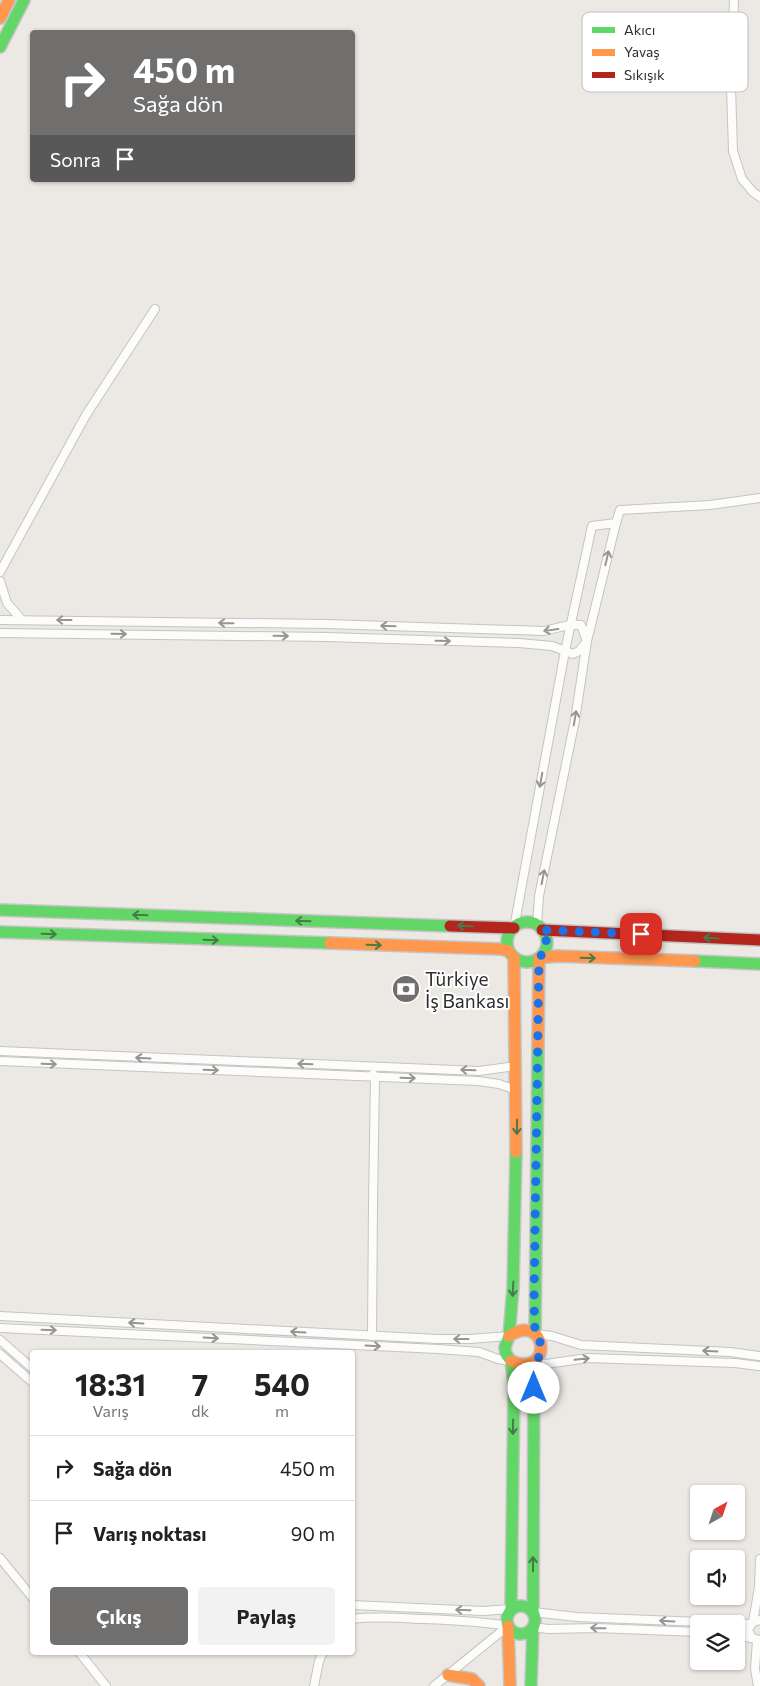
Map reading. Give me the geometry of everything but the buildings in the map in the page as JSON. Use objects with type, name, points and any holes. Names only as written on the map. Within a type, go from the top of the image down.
[{"type":"main road","points":[[0,18],[9,0]]},
{"type":"main road","points":[[0,47],[24,0]]},
{"type":"main road","points":[[0,910],[514,928]]},
{"type":"main road","points":[[540,927],[546,936],[547,944],[545,951],[539,958],[535,1334],[542,1348],[538,1359],[534,1363],[528,1366],[520,1366],[511,1361],[506,1354],[505,1347],[509,1336],[513,1288],[516,1090],[512,954],[507,942],[510,934],[520,924],[528,923],[540,927],[760,940]]},
{"type":"main road","points":[[0,932],[480,949],[512,954],[527,962],[539,958],[558,956],[760,964]]},
{"type":"main road","points":[[516,1066],[537,1068]]},
{"type":"main road","points":[[516,1090],[537,1091]]},
{"type":"main road","points":[[509,1336],[523,1330],[535,1334]]},
{"type":"main road","points":[[510,1686],[507,1616],[511,1609],[514,1385],[511,1361]]},
{"type":"main road","points":[[531,1686],[533,1627],[535,1619],[533,1612],[534,1363]]},
{"type":"main road","points":[[511,1609],[524,1606],[533,1612]]},
{"type":"main road","points":[[508,1626],[519,1634],[526,1633],[533,1627]]},
{"type":"main road","points":[[448,1675],[472,1680],[479,1686]]},
{"type":"street","points":[[731,92],[733,151],[742,178],[760,197]]},
{"type":"street","points":[[0,572],[86,415],[155,309]]},
{"type":"street","points":[[540,927],[539,896],[575,720],[587,642],[620,510],[710,505],[760,498]]},
{"type":"street","points":[[514,928],[565,651],[592,526],[616,523]]},
{"type":"street","points":[[0,581],[7,603],[22,620]]},
{"type":"street","points":[[0,620],[327,624],[543,631],[571,624],[581,625],[587,642]]},
{"type":"street","points":[[0,632],[519,642],[552,646],[572,654],[579,651],[587,642]]},
{"type":"street","points":[[0,1051],[478,1070],[516,1066]]},
{"type":"street","points":[[166,1059],[166,1069]]},
{"type":"street","points":[[0,1062],[478,1081],[499,1084],[516,1090]]},
{"type":"street","points":[[282,1073],[283,1063]]},
{"type":"street","points":[[367,1066],[375,1077],[372,1204],[372,1336]]},
{"type":"street","points":[[0,1316],[372,1336],[461,1339],[509,1336]]},
{"type":"street","points":[[0,1328],[438,1349],[479,1352],[498,1359],[511,1361]]},
{"type":"street","points":[[534,1363],[546,1364],[588,1358],[735,1363],[759,1367],[759,1355],[580,1345],[552,1336],[535,1334]]},
{"type":"street","points":[[0,1340],[30,1366]]},
{"type":"street","points":[[0,1354],[30,1380]]},
{"type":"street","points":[[0,1558],[30,1595]]},
{"type":"street","points":[[758,1686],[755,1669],[756,1639],[748,1630],[754,1622],[759,1590],[760,1559]]},
{"type":"street","points":[[355,1605],[483,1611],[511,1609]]},
{"type":"street","points":[[533,1612],[577,1617],[754,1622]]},
{"type":"street","points":[[355,1620],[366,1618],[482,1621],[508,1626]]},
{"type":"street","points":[[434,1686],[508,1626]]},
{"type":"street","points":[[533,1627],[548,1629],[596,1628],[690,1632]]},
{"type":"street","points":[[80,1655],[106,1686]]},
{"type":"street","points":[[314,1686],[319,1655]]},
{"type":"street","points":[[319,1661],[322,1655]]},
{"type":"traffic: fast","points":[[0,47],[24,0]]},
{"type":"traffic: fast","points":[[0,910],[450,926]]},
{"type":"traffic: fast","points":[[527,922],[541,928],[547,942],[541,956],[527,962],[513,956],[507,942],[513,928],[527,922]]},
{"type":"traffic: fast","points":[[0,932],[330,943]]},
{"type":"traffic: fast","points":[[695,961],[760,964]]},
{"type":"traffic: fast","points":[[535,1334],[538,1047]]},
{"type":"traffic: fast","points":[[511,1609],[514,1385],[511,1361],[506,1354],[505,1347],[509,1336],[513,1288],[516,1152]]},
{"type":"traffic: fast","points":[[533,1612],[534,1363]]},
{"type":"traffic: fast","points":[[521,1606],[531,1610],[535,1620],[531,1630],[521,1634],[511,1630],[507,1620],[511,1610],[521,1606]]},
{"type":"traffic: fast","points":[[531,1686],[533,1627]]},
{"type":"traffic: slow","points":[[0,18],[9,0]]},
{"type":"traffic: slow","points":[[330,943],[500,949],[509,951]]},
{"type":"traffic: slow","points":[[538,1047],[539,958],[557,956],[695,961]]},
{"type":"traffic: slow","points":[[514,957],[516,1152]]},
{"type":"traffic: slow","points":[[509,1336],[522,1331],[532,1332],[538,1338],[541,1346],[540,1354],[534,1361],[525,1364],[511,1361]]},
{"type":"traffic: slow","points":[[508,1626],[510,1686]]},
{"type":"traffic: slow","points":[[448,1675],[472,1679],[479,1686]]},
{"type":"traffic: jam","points":[[450,926],[514,928]]},
{"type":"traffic: jam","points":[[542,930],[760,940]]},
{"type":"place","name":"Türkiye İş Bankası","points":[[406,989]]},
{"type":"route","points":[[534,1388],[534,1363],[538,1359],[542,1348],[535,1334],[534,1300],[539,958],[545,951],[547,944],[546,936],[542,930],[641,934]]}]
